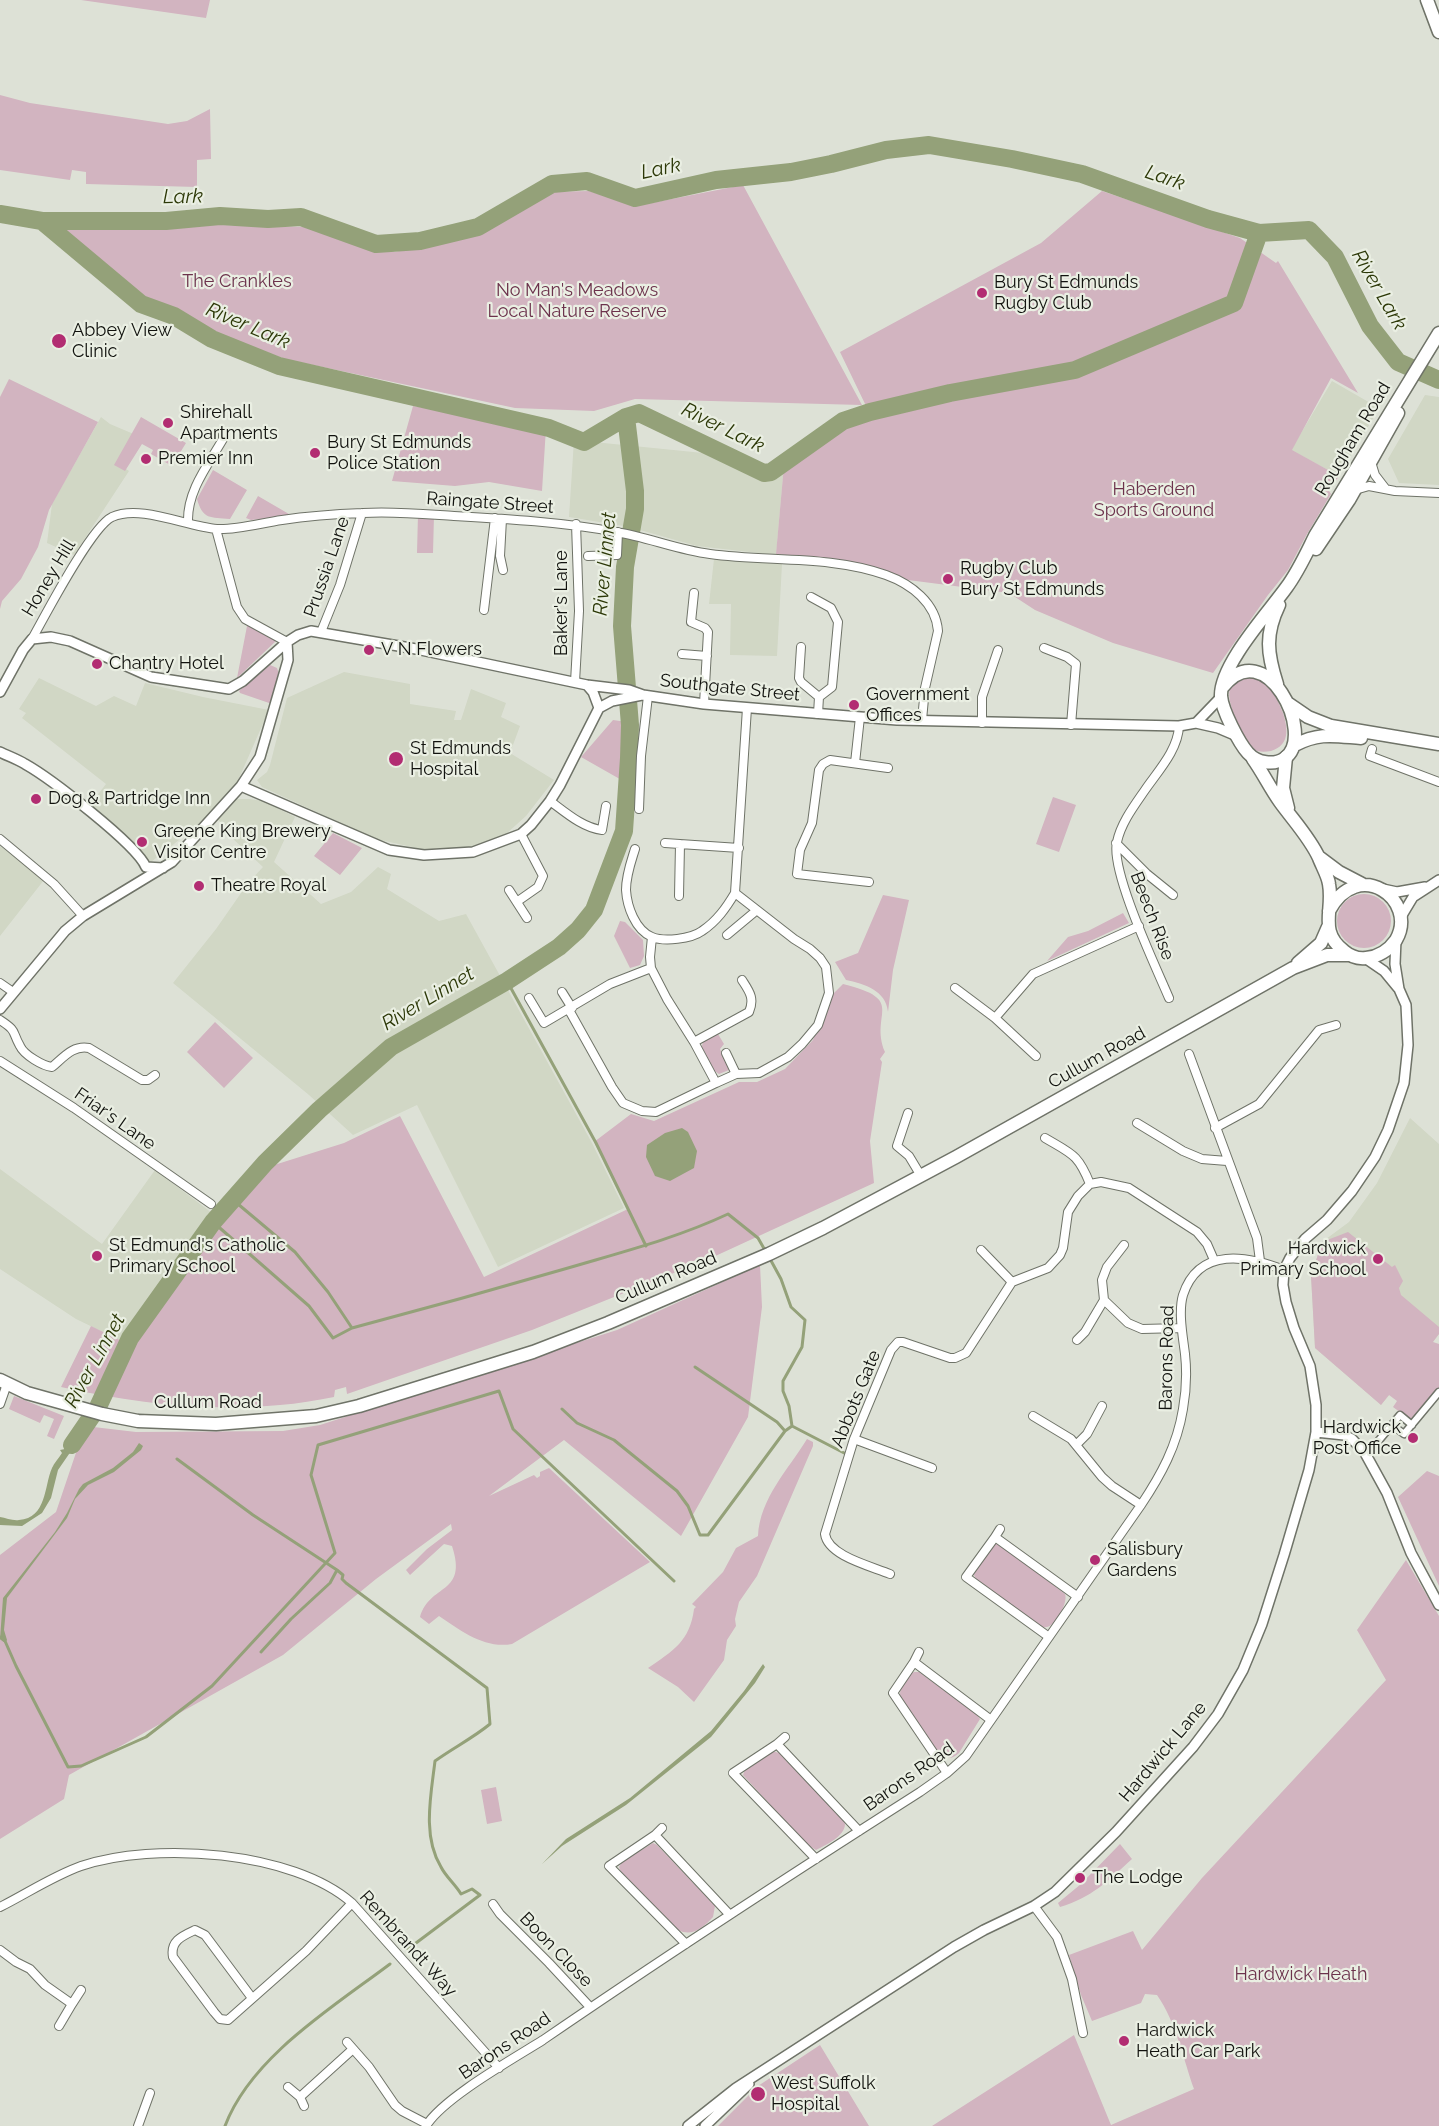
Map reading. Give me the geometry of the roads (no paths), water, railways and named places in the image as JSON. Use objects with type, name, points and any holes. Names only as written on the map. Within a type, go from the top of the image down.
[{"type":"main road","points":[[1427,0],[1439,32]]},
{"type":"main road","name":"Rougham Road","points":[[1287,587],[1439,334]]},
{"type":"main road","name":"Rougham Road","points":[[1301,565],[1321,542],[1355,490],[1410,384]]},
{"type":"main road","points":[[1278,688],[1269,651],[1269,632],[1287,587]]},
{"type":"main road","points":[[1287,587],[1234,660],[1222,693],[1237,736],[1245,751],[1253,759],[1318,857],[1329,884],[1328,927],[1335,944],[1349,955],[1365,958],[1377,956],[1388,949],[1396,939],[1401,917],[1390,895],[1380,888],[1362,884],[1339,872],[1318,857]]},
{"type":"main road","points":[[1222,693],[1238,673],[1254,670],[1268,677],[1286,701],[1294,722],[1295,745]]},
{"type":"main road","points":[[1286,701],[1301,713],[1331,726],[1439,744]]},
{"type":"main road","points":[[1289,812],[1283,788],[1286,757],[1295,745],[1320,735],[1375,739],[1392,737]]},
{"type":"main road","points":[[1253,759],[1270,762],[1286,757]]},
{"type":"main road","points":[[1329,910],[1336,897],[1348,888],[1362,884]]},
{"type":"main road","name":"Cullum Road","points":[[1293,968],[1320,943],[1328,927]]},
{"type":"main road","name":"Cullum Road","points":[[4,1382],[27,1394],[102,1414],[138,1421],[216,1424],[316,1416],[359,1406],[533,1352],[608,1323],[769,1254],[823,1228],[921,1176],[1293,968],[1327,955],[1349,955]]},
{"type":"street","points":[[223,435],[223,439],[193,491],[189,502],[188,522],[216,529],[237,608],[245,619],[287,642]]},
{"type":"street","points":[[1371,462],[1375,475],[1386,489]]},
{"type":"street","points":[[1355,490],[1369,486],[1439,493]]},
{"type":"street","name":"Raingate Street","points":[[216,529],[297,518],[362,513],[499,519],[576,524],[620,532],[706,554],[845,565],[863,569],[898,580],[922,598],[935,614],[938,631],[925,688],[922,720]]},
{"type":"street","name":"Prussia Lane","points":[[321,632],[340,585],[362,513]]},
{"type":"street","name":"Honey Hill","points":[[0,692],[75,564],[104,522],[121,514],[142,514],[188,522]]},
{"type":"street","points":[[499,519],[500,556],[503,570]]},
{"type":"street","points":[[484,610],[499,519]]},
{"type":"street","name":"Baker's Lane","points":[[575,682],[579,611],[576,524]]},
{"type":"street","points":[[588,556],[617,555],[620,532]]},
{"type":"street","points":[[694,593],[692,622],[705,628],[708,632],[704,704]]},
{"type":"street","points":[[811,597],[831,608],[838,622],[832,687],[819,697],[818,714]]},
{"type":"street","name":"Southgate Street","points":[[287,642],[306,632],[321,632],[416,649],[626,693],[747,708],[982,723],[1179,726],[1196,723]]},
{"type":"street","points":[[32,639],[51,637],[70,641],[151,677],[229,689],[243,681],[287,642]]},
{"type":"street","points":[[0,1009],[65,931],[83,916],[172,862],[241,786],[260,757],[288,660],[287,642]]},
{"type":"street","points":[[801,647],[799,678],[819,697]]},
{"type":"street","points":[[1044,648],[1067,657],[1076,664],[1071,725]]},
{"type":"street","points":[[982,723],[982,697],[998,650]]},
{"type":"street","points":[[274,654],[279,654],[288,660]]},
{"type":"street","points":[[682,654],[707,656]]},
{"type":"street","points":[[587,685],[593,692],[599,708]]},
{"type":"street","points":[[241,786],[389,850],[424,855],[473,852],[521,834],[550,801],[599,708],[626,693]]},
{"type":"street","points":[[1222,693],[1196,723],[1218,728],[1237,736]]},
{"type":"street","points":[[639,809],[640,756],[646,696]]},
{"type":"street","points":[[635,849],[626,891],[630,909],[637,924],[652,937],[679,939],[701,932],[722,914],[735,893],[747,708]]},
{"type":"street","points":[[855,764],[861,717]]},
{"type":"street","name":"Beech Rise","points":[[1169,998],[1116,864],[1116,843],[1125,820],[1176,745],[1179,726]]},
{"type":"street","points":[[1372,749],[1370,756],[1439,782]]},
{"type":"street","points":[[0,752],[25,764],[50,781],[132,847],[147,867],[146,874],[135,886]]},
{"type":"street","points":[[869,882],[797,874],[800,849],[812,823],[820,767],[830,760],[888,768]]},
{"type":"street","points":[[550,801],[584,824],[602,830],[606,806]]},
{"type":"street","points":[[518,901],[538,887],[543,876],[521,834]]},
{"type":"street","points":[[0,839],[54,884],[83,916]]},
{"type":"street","points":[[664,843],[739,848]]},
{"type":"street","name":"Beech Rise","points":[[1116,843],[1147,874],[1173,895]]},
{"type":"street","points":[[679,896],[680,844]]},
{"type":"street","points":[[147,867],[163,868]]},
{"type":"street","points":[[1380,888],[1397,892],[1435,882]]},
{"type":"street","points":[[1401,917],[1413,897],[1435,882]]},
{"type":"street","points":[[509,890],[527,918]]},
{"type":"street","points":[[562,992],[612,1087],[623,1103],[642,1111],[656,1112],[736,1074],[759,1073],[788,1057],[818,1025],[829,993],[826,967],[820,958],[735,893]]},
{"type":"street","points":[[727,935],[757,910]]},
{"type":"street","points":[[995,1018],[1033,974],[1139,926]]},
{"type":"street","points":[[652,937],[651,968],[716,1083]]},
{"type":"street","points":[[1396,939],[1395,964],[1399,990]]},
{"type":"street","points":[[981,1250],[1012,1282],[1041,1272],[1053,1263],[1063,1248],[1068,1212],[1078,1196],[1090,1184],[1101,1182],[1129,1188],[1197,1232],[1207,1244],[1214,1260],[1220,1258],[1260,1261],[1284,1270],[1305,1239],[1327,1220],[1352,1191],[1375,1157],[1388,1130],[1404,1083],[1408,1045],[1406,1005],[1399,990],[1383,971],[1365,958]]},
{"type":"street","points":[[529,998],[544,1023],[610,984],[651,968]]},
{"type":"street","points":[[694,1042],[749,1011],[752,1004],[751,994],[742,980]]},
{"type":"street","points":[[0,983],[13,992]]},
{"type":"street","points":[[955,988],[995,1018],[1036,1056]]},
{"type":"street","points":[[0,1020],[16,1032],[22,1050],[46,1066],[52,1067],[73,1050],[81,1047],[89,1048],[142,1080],[148,1080],[154,1075]]},
{"type":"street","points":[[1215,1128],[1259,1104],[1319,1030],[1336,1025]]},
{"type":"street","points":[[726,1053],[736,1074]]},
{"type":"street","points":[[1189,1054],[1257,1238],[1260,1261]]},
{"type":"street","name":"Friar's Lane","points":[[0,1061],[74,1108],[211,1204]]},
{"type":"street","points":[[908,1113],[897,1146],[909,1156],[921,1176]]},
{"type":"street","points":[[1137,1123],[1183,1151],[1202,1159],[1227,1161]]},
{"type":"street","points":[[1045,1138],[1082,1164],[1090,1184]]},
{"type":"street","points":[[1077,1340],[1085,1332],[1104,1300],[1102,1281],[1107,1267],[1124,1245]]},
{"type":"street","name":"Barons Road","points":[[427,2125],[440,2110],[499,2068],[729,1914],[947,1773],[966,1756],[1141,1505],[1170,1456],[1184,1408],[1185,1356],[1181,1328],[1183,1295],[1191,1280],[1203,1267],[1214,1260]]},
{"type":"street","name":"Hardwick Lane","points":[[688,2126],[736,2088],[954,1947],[1034,1906],[1055,1892],[1123,1824],[1193,1747],[1218,1714],[1242,1670],[1262,1624],[1309,1470],[1316,1432],[1316,1405],[1310,1366],[1286,1302],[1283,1285],[1284,1270]]},
{"type":"street","name":"Abbots Gate","points":[[890,1574],[837,1552],[829,1546],[825,1537],[825,1529],[854,1439],[894,1346],[898,1342],[950,1358],[961,1356],[966,1353],[1012,1282]]},
{"type":"street","points":[[1104,1300],[1128,1323],[1142,1329],[1181,1328]]},
{"type":"street","points":[[0,1404],[4,1382]]},
{"type":"street","points":[[1392,1425],[1404,1434],[1439,1392]]},
{"type":"street","points":[[1077,1444],[1087,1434],[1102,1406]]},
{"type":"street","points":[[1365,1453],[1400,1415],[1412,1425]]},
{"type":"street","points":[[1033,1416],[1077,1444],[1102,1477],[1141,1505]]},
{"type":"street","points":[[1316,1432],[1352,1439],[1365,1453],[1387,1493],[1411,1553],[1439,1605]]},
{"type":"street","points":[[854,1439],[932,1468]]},
{"type":"street","points":[[960,1584],[1000,1529]]},
{"type":"street","points":[[995,1537],[1078,1597]]},
{"type":"street","points":[[966,1577],[1049,1637]]},
{"type":"street","points":[[919,1652],[890,1696],[947,1773]]},
{"type":"street","points":[[914,1662],[992,1720]]},
{"type":"street","points":[[725,1778],[785,1737]]},
{"type":"street","points":[[777,1744],[859,1831]]},
{"type":"street","points":[[733,1773],[816,1859]]},
{"type":"street","points":[[662,1828],[606,1868],[686,1944]]},
{"type":"street","points":[[655,1834],[729,1914]]},
{"type":"street","name":"Rembrandt Way","points":[[0,1907],[81,1866],[114,1857],[183,1852],[272,1865],[301,1873],[333,1888],[352,1903],[499,2068]]},
{"type":"street","points":[[252,1998],[205,1935],[195,1930],[176,1941],[171,1949],[173,1957],[223,2020],[232,2018],[306,1951],[352,1903]]},
{"type":"street","name":"Boon Close","points":[[493,1904],[497,1916],[590,2007]]},
{"type":"street","points":[[1034,1906],[1057,1937],[1072,1979],[1083,2033]]},
{"type":"street","points":[[0,1950],[30,1969],[45,1985],[72,2004]]},
{"type":"street","points":[[59,2026],[81,1990]]},
{"type":"street","points":[[347,2042],[369,2067],[395,2105],[427,2125]]},
{"type":"street","points":[[300,2097],[353,2049]]},
{"type":"street","name":"Hardwick Lane","points":[[705,2126],[741,2094],[754,2078]]},
{"type":"street","points":[[288,2087],[300,2097],[304,2106]]},
{"type":"street","points":[[138,2126],[150,2093]]},
{"type":"waterway","name":"Lark","points":[[42,221],[166,221],[220,216],[268,219],[301,217],[376,244],[420,241],[478,227],[552,184],[587,181],[635,198],[716,180],[791,172],[886,150],[929,145],[1082,174],[1208,219],[1259,233]]},
{"type":"waterway","name":"River Lark","points":[[0,214],[42,221],[141,304],[174,316],[212,339],[279,366],[549,428],[584,442],[626,417],[639,413],[764,473],[771,472],[843,421],[870,412],[950,393],[1075,370],[1234,303],[1259,233],[1309,230],[1335,257],[1370,326],[1398,362],[1439,380]]},
{"type":"waterway","name":"River Linnet","points":[[72,1445],[98,1407],[130,1338],[213,1222],[265,1163],[319,1110],[391,1047],[507,981],[559,947],[578,930],[594,910],[624,831],[629,758],[630,725],[622,626],[625,567],[635,509],[635,491],[626,417]]},
{"type":"waterway","points":[[507,981],[596,1143],[646,1246]]},
{"type":"waterway","points":[[232,1199],[295,1252],[328,1292],[352,1328]]},
{"type":"waterway","points":[[213,1222],[309,1306],[333,1338],[352,1328],[649,1244],[728,1214],[758,1238],[766,1252]]},
{"type":"waterway","points":[[562,1409],[577,1423],[614,1440],[677,1491],[688,1506],[700,1535],[708,1535],[785,1431],[792,1426],[789,1406],[783,1391],[783,1381],[802,1347],[805,1320],[791,1307],[781,1279],[769,1257]]},
{"type":"waterway","points":[[695,1367],[777,1422],[785,1431]]},
{"type":"waterway","points":[[0,1637],[5,1641],[68,1767],[81,1766],[146,1737],[212,1686],[335,1553],[311,1475],[318,1445],[499,1391],[513,1429],[674,1581]]},
{"type":"waterway","points":[[792,1426],[848,1455]]},
{"type":"waterway","points":[[177,1459],[253,1515],[337,1570],[343,1575],[342,1579],[346,1583],[487,1688],[490,1724],[435,1761],[429,1815],[431,1842],[443,1871],[461,1894],[472,1889],[480,1895],[408,1949]]},
{"type":"waterway","points":[[261,1652],[291,1619],[330,1583],[337,1570]]},
{"type":"waterway","points":[[225,2126],[237,2101],[274,2056],[296,2035],[390,1964]]},
{"type":"place","name":"Bury St Edmunds Rugby Club","points":[[982,293]]},
{"type":"place","name":"Abbey View Clinic","points":[[59,341]]},
{"type":"place","name":"Shirehall Apartments","points":[[168,423]]},
{"type":"place","name":"Bury St Edmunds Police Station","points":[[315,453]]},
{"type":"place","name":"Premier Inn","points":[[146,459]]},
{"type":"place","name":"Rugby Club Bury St Edmunds","points":[[948,579]]},
{"type":"place","name":"V N Flowers","points":[[369,650]]},
{"type":"place","name":"Chantry Hotel","points":[[97,664]]},
{"type":"place","name":"Government Offices","points":[[854,705]]},
{"type":"place","name":"St Edmunds Hospital","points":[[396,759]]},
{"type":"place","name":"Dog & Partridge Inn","points":[[36,799]]},
{"type":"place","name":"Greene King Brewery Visitor Centre","points":[[142,842]]},
{"type":"place","name":"Theatre Royal","points":[[199,886]]},
{"type":"place","name":"St Edmund's Catholic Primary School","points":[[97,1256]]},
{"type":"place","name":"Hardwick Primary School","points":[[1378,1259]]},
{"type":"place","name":"Hardwick Post Office","points":[[1413,1438]]},
{"type":"place","name":"Salisbury Gardens","points":[[1095,1560]]},
{"type":"place","name":"The Lodge","points":[[1080,1878]]},
{"type":"place","name":"Hardwick Heath Car Park","points":[[1124,2041]]},
{"type":"place","name":"West Suffolk Hospital","points":[[758,2094]]},
{"type":"park label","name":"The Crankles","points":[[237,282]]},
{"type":"park label","name":"No Man's Meadows Local Nature Reserve","points":[[577,301]]},
{"type":"park label","name":"Haberden Sports Ground","points":[[1154,500]]},
{"type":"park label","name":"Hardwick Heath","points":[[1301,1975]]}]
